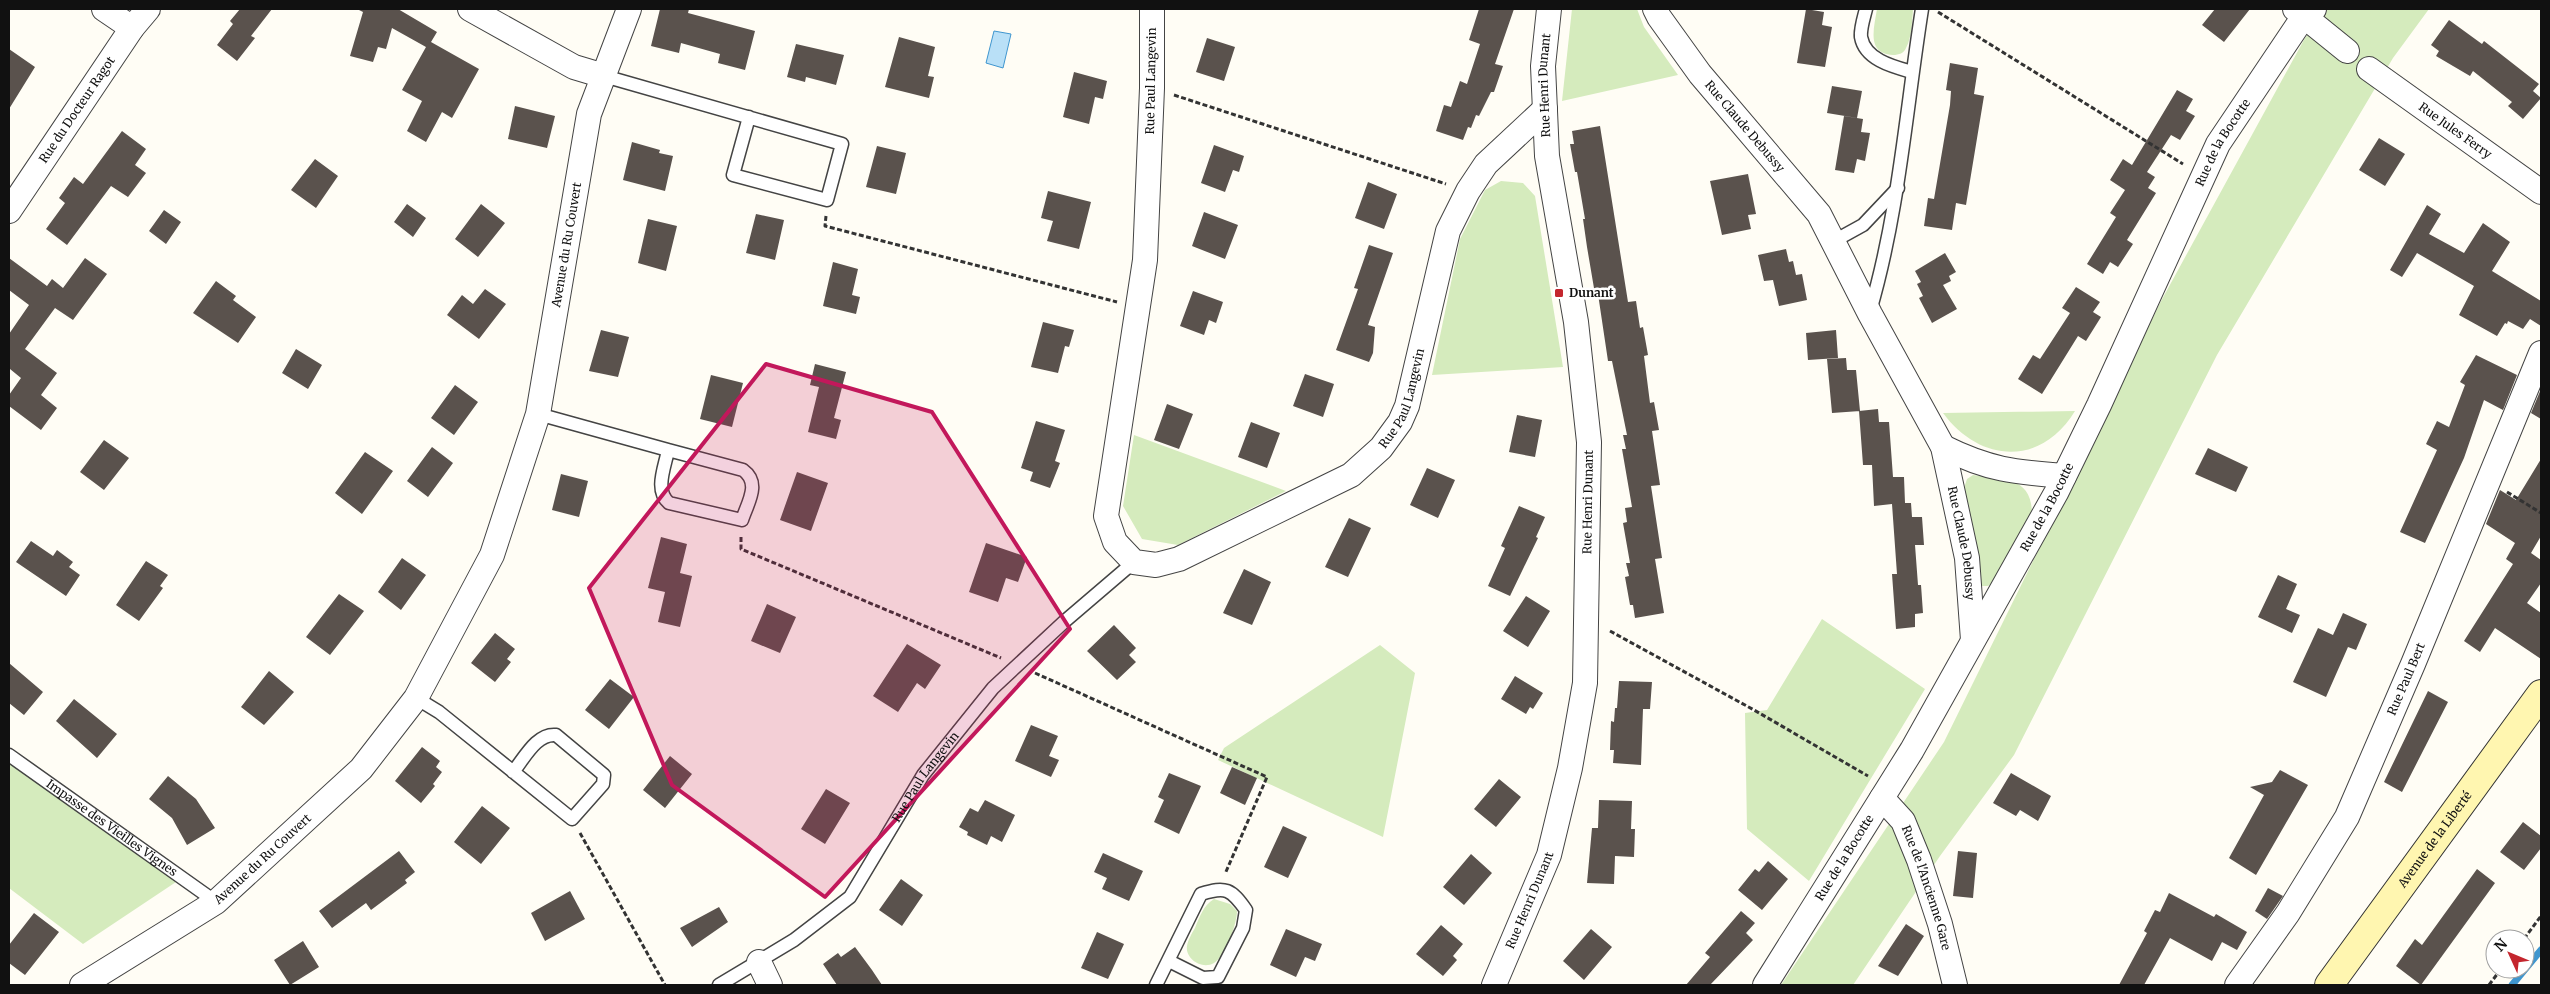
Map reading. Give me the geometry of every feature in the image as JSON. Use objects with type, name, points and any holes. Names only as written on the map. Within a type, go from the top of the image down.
[{"type":"main road","name":"Avenue de la Liberté","points":[[2328,985],[2541,694]]},
{"type":"street","points":[[104,9],[132,28]]},
{"type":"street","name":"Rue du Docteur Ragot","points":[[9,211],[132,28],[148,9]]},
{"type":"street","points":[[470,9],[574,67],[604,76]]},
{"type":"street","name":"Avenue du Ru Couvert","points":[[82,985],[216,902],[362,769],[416,698],[492,555],[538,414],[590,114],[629,9]]},
{"type":"street","name":"Rue Paul Langevin","points":[[1152,9],[1152,88],[1145,260],[1106,516],[1115,542],[1134,562],[1156,565],[1179,559],[1351,475],[1381,448],[1400,422],[1407,406],[1448,232],[1468,191],[1486,164],[1545,110]]},
{"type":"street","name":"Rue Henri Dunant","points":[[1494,985],[1549,855],[1570,768],[1585,683],[1589,442],[1576,322],[1548,156],[1543,66],[1550,9]]},
{"type":"street","name":"Rue Claude Debussy","points":[[1656,9],[1659,17],[1700,74],[1819,214],[1870,314],[1943,447],[1967,558],[1973,640]]},
{"type":"street","points":[[2304,11],[2347,51]]},
{"type":"street","name":"Rue de la Bocotte","points":[[1765,985],[1912,750],[2064,476],[2100,405],[2218,144],[2304,11]]},
{"type":"street","name":"Rue Jules Ferry","points":[[2370,69],[2541,192]]},
{"type":"street","name":"Rue Paul Bert","points":[[2237,985],[2288,913],[2347,817],[2413,664],[2541,353]]},
{"type":"street","points":[[1943,447],[1972,462],[2008,472],[2064,476]]},
{"type":"street","name":"Rue de l'Ancienne Gare","points":[[1885,793],[1903,821],[1919,860],[1940,924],[1955,985]]},
{"type":"street","points":[[758,962],[770,985]]},
{"type":"lane","points":[[1866,9],[1861,37],[1867,50],[1882,62],[1912,72]]},
{"type":"lane","points":[[1870,314],[1884,263],[1898,188],[1912,72],[1922,9]]},
{"type":"lane","points":[[604,76],[749,117],[842,144],[827,200],[733,175],[749,117]]},
{"type":"lane","points":[[1834,241],[1863,225],[1898,188]]},
{"type":"lane","points":[[538,414],[743,470],[751,475],[754,485],[742,520],[669,503],[662,497],[660,488],[668,450]]},
{"type":"lane","name":"Rue Paul Langevin","points":[[719,985],[794,940],[850,897],[923,775],[993,688],[1022,667],[1134,562]]},
{"type":"lane","points":[[416,698],[439,712],[513,772],[572,819],[603,784],[604,775],[556,735],[548,734],[540,738],[513,772]]},
{"type":"lane","name":"Impasse des Vieilles Vignes","points":[[9,754],[216,902]]},
{"type":"lane","points":[[1156,985],[1201,894],[1218,889],[1229,891],[1237,898],[1246,910],[1243,928],[1218,977],[1203,978],[1169,961]]},
{"type":"path","points":[[1932,9],[2203,176]]},
{"type":"path","points":[[1152,88],[1468,191]]},
{"type":"path","points":[[827,200],[825,226],[1137,307]]},
{"type":"path","points":[[2488,480],[2541,513]]},
{"type":"path","points":[[742,520],[740,549],[1022,667],[1267,777],[1218,889]]},
{"type":"path","points":[[1586,618],[1754,710],[1885,793]]},
{"type":"path","points":[[572,819],[666,985]]},
{"type":"path","points":[[2531,929],[2541,916]]},
{"type":"highlighted area","points":[[766,364],[932,412],[1070,629],[825,897],[672,785],[589,588]]},
{"type":"green space","points":[[1572,9],[1637,9],[1644,27],[1678,75],[1562,101]]},
{"type":"green space","points":[[1877,9],[1913,9],[1908,44],[1905,50],[1897,55],[1884,54],[1875,45],[1874,32]]},
{"type":"green space","points":[[2328,9],[2429,9],[2393,58],[2217,355],[2014,755],[1940,856],[1853,985],[1781,985],[1944,742],[2160,303],[2305,38]]},
{"type":"green space","points":[[1501,181],[1523,183],[1535,196],[1563,367],[1432,375],[1460,239],[1485,190]]},
{"type":"green space","points":[[2075,411],[2061,429],[2045,442],[2028,449],[2010,452],[1992,449],[1974,442],[1958,430],[1943,413]]},
{"type":"green space","points":[[1134,435],[1286,491],[1178,545],[1142,539],[1123,506]]},
{"type":"green space","points":[[1973,475],[2013,482],[2027,492],[2031,502],[2032,514],[1994,582],[1988,586],[1981,586],[1977,581],[1969,507],[1964,488],[1967,479]]},
{"type":"green space","points":[[1822,619],[1925,689],[1809,881],[1747,829],[1745,713],[1767,710]]},
{"type":"green space","points":[[1380,645],[1415,673],[1383,837],[1218,760],[1224,748]]},
{"type":"green space","points":[[9,755],[182,878],[83,944],[9,888]]},
{"type":"green space","points":[[1214,899],[1230,904],[1237,911],[1233,932],[1222,954],[1214,963],[1204,965],[1192,959],[1187,951],[1187,946],[1202,912]]},
{"type":"water","points":[[994,31],[1011,34],[1003,68],[986,63]]},
{"type":"building","points":[[240,9],[272,9],[251,36],[255,38],[237,61],[217,45],[233,24],[230,21]]},
{"type":"building","points":[[357,9],[398,9],[437,32],[431,42],[479,69],[452,118],[442,112],[426,142],[407,131],[422,101],[402,90],[426,47],[392,28],[386,49],[378,47],[373,62],[350,56],[363,12]]},
{"type":"building","points":[[660,9],[689,9],[688,13],[755,31],[745,70],[718,63],[720,54],[681,43],[679,53],[651,46]]},
{"type":"building","points":[[1479,9],[1514,9],[1495,64],[1503,66],[1494,92],[1491,92],[1479,116],[1476,115],[1471,128],[1468,127],[1463,140],[1436,131],[1444,105],[1451,107],[1460,81],[1467,84],[1480,44],[1469,40]]},
{"type":"building","points":[[1806,9],[1824,12],[1822,25],[1832,27],[1825,67],[1797,63]]},
{"type":"building","points":[[2215,9],[2250,9],[2224,42],[2202,25]]},
{"type":"building","points":[[2449,20],[2482,44],[2484,41],[2539,84],[2533,91],[2541,98],[2523,119],[2508,106],[2512,102],[2473,71],[2470,76],[2436,56],[2439,51],[2431,45]]},
{"type":"building","points":[[899,37],[935,47],[928,76],[934,77],[929,98],[885,87]]},
{"type":"building","points":[[1207,38],[1235,47],[1224,81],[1196,72]]},
{"type":"building","points":[[796,44],[844,55],[836,85],[806,77],[805,82],[787,77]]},
{"type":"building","points":[[9,49],[35,67],[9,109]]},
{"type":"building","points":[[1950,63],[1978,68],[1974,94],[1984,96],[1966,205],[1956,203],[1952,230],[1924,226],[1928,198],[1934,199],[1950,105],[1951,91],[1946,90]]},
{"type":"building","points":[[1074,72],[1107,81],[1103,99],[1095,97],[1089,124],[1063,117]]},
{"type":"building","points":[[1832,86],[1862,91],[1857,118],[1827,113]]},
{"type":"building","points":[[2177,90],[2193,99],[2186,111],[2195,116],[2180,140],[2171,135],[2147,172],[2155,177],[2148,188],[2156,193],[2127,240],[2133,244],[2118,267],[2110,262],[2103,274],[2087,264],[2116,217],[2110,213],[2125,190],[2110,180],[2123,159],[2132,165]]},
{"type":"building","points":[[515,106],[555,116],[547,148],[508,139]]},
{"type":"building","points":[[1844,116],[1863,119],[1861,132],[1870,133],[1865,161],[1857,159],[1854,173],[1835,170]]},
{"type":"building","points":[[1600,126],[1628,302],[1636,301],[1640,328],[1643,327],[1648,355],[1644,356],[1650,403],[1654,402],[1659,430],[1652,431],[1660,485],[1651,486],[1662,558],[1655,559],[1664,613],[1635,618],[1633,605],[1630,605],[1625,577],[1629,576],[1626,563],[1630,563],[1623,523],[1627,522],[1625,508],[1632,507],[1622,449],[1626,449],[1623,435],[1627,435],[1612,361],[1608,361],[1598,294],[1595,294],[1587,247],[1583,219],[1585,219],[1577,172],[1575,172],[1570,144],[1574,144],[1572,131]]},
{"type":"building","points":[[122,131],[146,149],[135,165],[146,173],[128,197],[111,186],[67,245],[46,229],[65,203],[59,198],[74,177],[83,184]]},
{"type":"building","points":[[2379,138],[2405,154],[2385,186],[2359,170]]},
{"type":"building","points":[[632,142],[660,150],[659,153],[673,156],[665,191],[623,180]]},
{"type":"building","points":[[1214,145],[1244,156],[1239,172],[1233,170],[1225,192],[1201,183]]},
{"type":"building","points":[[877,146],[906,153],[896,194],[866,187]]},
{"type":"building","points":[[315,159],[338,176],[316,208],[291,190]]},
{"type":"building","points":[[1748,174],[1756,214],[1748,215],[1751,229],[1722,235],[1710,181]]},
{"type":"building","points":[[1368,182],[1397,194],[1384,229],[1355,218]]},
{"type":"building","points":[[1048,191],[1091,202],[1079,249],[1047,241],[1053,221],[1041,218]]},
{"type":"building","points":[[407,204],[426,218],[413,237],[394,222]]},
{"type":"building","points":[[481,204],[505,223],[478,257],[455,239]]},
{"type":"building","points":[[2427,205],[2441,214],[2429,234],[2464,253],[2483,223],[2510,242],[2492,271],[2541,301],[2541,326],[2530,319],[2523,329],[2508,321],[2497,336],[2459,315],[2474,286],[2417,253],[2402,277],[2390,270]]},
{"type":"building","points":[[164,210],[181,222],[166,244],[149,231]]},
{"type":"building","points":[[1204,212],[1238,225],[1225,259],[1192,246]]},
{"type":"building","points":[[756,214],[784,220],[775,260],[746,253]]},
{"type":"building","points":[[648,219],[677,226],[666,271],[638,263]]},
{"type":"building","points":[[1369,245],[1393,253],[1368,325],[1375,327],[1373,353],[1369,362],[1336,350],[1358,289],[1354,288]]},
{"type":"building","points":[[1786,249],[1789,262],[1793,261],[1796,275],[1802,274],[1807,300],[1779,306],[1773,280],[1764,281],[1758,255]]},
{"type":"building","points":[[1945,253],[1956,272],[1949,276],[1951,281],[1943,285],[1957,309],[1932,323],[1919,298],[1923,296],[1917,284],[1921,282],[1915,271]]},
{"type":"building","points":[[9,258],[47,286],[52,279],[63,288],[85,258],[107,274],[73,320],[55,308],[25,349],[57,373],[41,395],[57,408],[41,430],[9,406],[9,395],[21,378],[10,369],[9,371],[9,334],[29,305],[9,290]]},
{"type":"building","points":[[833,262],[858,269],[852,295],[860,297],[856,314],[823,306]]},
{"type":"building","points":[[216,281],[236,296],[233,300],[256,317],[238,343],[193,313]]},
{"type":"building","points":[[2076,287],[2100,302],[2093,312],[2101,317],[2086,341],[2078,336],[2042,394],[2018,379],[2033,355],[2040,359],[2070,313],[2062,308]]},
{"type":"building","points":[[485,289],[506,304],[479,339],[447,315],[462,295],[473,304]]},
{"type":"building","points":[[1193,291],[1223,302],[1216,323],[1209,320],[1204,335],[1180,326]]},
{"type":"building","points":[[1043,322],[1074,330],[1069,347],[1065,346],[1058,373],[1031,367]]},
{"type":"building","points":[[601,330],[629,337],[618,377],[589,371]]},
{"type":"building","points":[[1836,330],[1838,358],[1808,360],[1806,333]]},
{"type":"building","points":[[296,349],[322,365],[308,389],[282,373]]},
{"type":"building","points":[[2476,355],[2517,375],[2503,410],[2484,400],[2464,458],[2425,543],[2400,532],[2437,450],[2426,444],[2437,421],[2449,427],[2465,385],[2460,382]]},
{"type":"building","points":[[1846,358],[1847,370],[1856,370],[1860,411],[1832,413],[1827,359]]},
{"type":"building","points":[[815,364],[846,372],[834,418],[841,420],[836,439],[808,432],[819,387],[810,385]]},
{"type":"building","points":[[1305,374],[1334,384],[1323,417],[1293,406]]},
{"type":"building","points":[[711,375],[743,383],[732,427],[700,419]]},
{"type":"building","points":[[455,385],[478,402],[454,435],[431,418]]},
{"type":"building","points":[[2541,389],[2541,419],[2531,413]]},
{"type":"building","points":[[1167,404],[1193,414],[1179,449],[1154,440]]},
{"type":"building","points":[[1878,409],[1879,422],[1889,422],[1893,477],[1904,477],[1905,503],[1911,503],[1912,517],[1922,517],[1924,545],[1915,545],[1918,585],[1921,585],[1923,613],[1915,614],[1915,627],[1896,629],[1892,574],[1897,574],[1892,504],[1874,506],[1872,465],[1863,465],[1859,411]]},
{"type":"building","points":[[1517,415],[1542,420],[1535,457],[1509,452]]},
{"type":"building","points":[[1036,421],[1065,430],[1055,461],[1060,463],[1050,488],[1030,481],[1033,472],[1021,468]]},
{"type":"building","points":[[1251,422],[1280,433],[1267,468],[1238,457]]},
{"type":"building","points":[[104,440],[129,458],[104,490],[80,472]]},
{"type":"building","points":[[432,447],[453,463],[428,497],[407,481]]},
{"type":"building","points":[[2208,448],[2248,467],[2236,492],[2195,474]]},
{"type":"building","points":[[365,452],[393,471],[362,514],[335,493]]},
{"type":"building","points":[[2541,459],[2541,536],[2531,553],[2541,560],[2541,583],[2527,603],[2541,613],[2541,659],[2495,628],[2480,652],[2464,641],[2513,564],[2506,559],[2515,543],[2486,524],[2500,490],[2516,500]]},
{"type":"building","points":[[1427,468],[1455,480],[1438,518],[1410,505]]},
{"type":"building","points":[[797,472],[828,483],[811,531],[780,520]]},
{"type":"building","points":[[561,474],[588,481],[579,517],[552,510]]},
{"type":"building","points":[[1519,506],[1545,517],[1536,537],[1538,538],[1510,596],[1488,586],[1505,548],[1501,546]]},
{"type":"building","points":[[1349,518],[1371,528],[1348,577],[1325,567]]},
{"type":"building","points":[[661,537],[687,544],[680,573],[692,576],[680,627],[658,622],[665,592],[648,588]]},
{"type":"building","points":[[31,541],[53,556],[57,550],[73,562],[69,567],[80,575],[66,596],[16,562]]},
{"type":"building","points":[[986,543],[1027,557],[1018,582],[1006,578],[998,602],[969,592]]},
{"type":"building","points":[[402,558],[426,575],[401,610],[378,592]]},
{"type":"building","points":[[146,561],[168,575],[160,586],[163,588],[139,621],[116,605]]},
{"type":"building","points":[[1244,569],[1271,582],[1252,625],[1223,613]]},
{"type":"building","points":[[2278,575],[2297,584],[2286,609],[2300,615],[2292,633],[2258,617]]},
{"type":"building","points":[[339,594],[364,611],[330,655],[306,637]]},
{"type":"building","points":[[1526,596],[1550,611],[1528,647],[1503,631]]},
{"type":"building","points":[[767,604],[796,617],[780,653],[751,641]]},
{"type":"building","points":[[2343,613],[2367,624],[2356,650],[2348,647],[2326,697],[2293,682],[2318,628],[2333,635]]},
{"type":"building","points":[[1114,625],[1136,648],[1129,655],[1136,662],[1117,680],[1087,651]]},
{"type":"building","points":[[495,633],[515,649],[507,659],[511,662],[495,682],[471,663]]},
{"type":"building","points":[[907,644],[941,665],[925,689],[917,683],[898,712],[873,696]]},
{"type":"building","points":[[9,663],[43,692],[24,715],[9,703]]},
{"type":"building","points":[[269,671],[294,692],[264,725],[241,707]]},
{"type":"building","points":[[1515,676],[1543,693],[1533,709],[1530,707],[1526,714],[1501,699]]},
{"type":"building","points":[[610,679],[634,697],[609,729],[585,710]]},
{"type":"building","points":[[1619,681],[1652,682],[1650,709],[1643,709],[1641,765],[1613,763],[1614,750],[1610,750],[1611,721],[1614,722],[1615,708],[1617,708]]},
{"type":"building","points":[[2428,691],[2448,702],[2402,792],[2384,782]]},
{"type":"building","points":[[74,699],[117,734],[97,758],[56,721]]},
{"type":"building","points":[[1031,725],[1058,736],[1049,756],[1059,760],[1051,777],[1015,761]]},
{"type":"building","points":[[422,747],[440,761],[436,767],[442,772],[433,784],[435,786],[421,803],[395,781]]},
{"type":"building","points":[[670,756],[692,774],[665,808],[643,790]]},
{"type":"building","points":[[1232,767],[1257,778],[1245,805],[1220,793]]},
{"type":"building","points":[[2280,770],[2308,785],[2256,875],[2229,858],[2264,795],[2250,787],[2272,782]]},
{"type":"building","points":[[1169,773],[1201,786],[1179,834],[1154,822],[1164,800],[1158,797]]},
{"type":"building","points":[[2011,773],[2051,796],[2038,821],[2020,810],[2016,816],[1993,803]]},
{"type":"building","points":[[168,776],[196,799],[215,828],[187,845],[172,818],[149,799]]},
{"type":"building","points":[[1499,779],[1521,797],[1496,827],[1474,809]]},
{"type":"building","points":[[826,789],[850,803],[825,844],[801,829]]},
{"type":"building","points":[[985,800],[1015,815],[1002,842],[991,836],[987,845],[967,835],[968,832],[959,827],[970,808],[978,812]]},
{"type":"building","points":[[1599,800],[1632,801],[1631,829],[1635,829],[1634,857],[1615,856],[1614,884],[1587,883],[1592,828],[1598,828]]},
{"type":"building","points":[[482,806],[510,828],[481,864],[454,842]]},
{"type":"building","points":[[2523,822],[2541,836],[2541,848],[2524,870],[2500,852]]},
{"type":"building","points":[[1283,826],[1307,837],[1288,878],[1264,867]]},
{"type":"building","points":[[399,851],[415,872],[405,880],[407,883],[371,910],[366,903],[332,928],[319,911]]},
{"type":"building","points":[[1958,851],[1977,853],[1973,898],[1953,896]]},
{"type":"building","points":[[1103,853],[1143,871],[1129,901],[1102,889],[1107,878],[1094,872]]},
{"type":"building","points":[[1471,854],[1492,873],[1464,905],[1443,887]]},
{"type":"building","points":[[1768,861],[1788,879],[1762,910],[1738,890],[1755,869],[1759,872]]},
{"type":"building","points":[[2477,869],[2495,883],[2421,985],[2396,966],[2415,939],[2422,945]]},
{"type":"building","points":[[901,879],[923,895],[902,926],[879,910]]},
{"type":"building","points":[[2268,888],[2283,896],[2267,919],[2255,911]]},
{"type":"building","points":[[570,891],[585,919],[545,941],[531,913]]},
{"type":"building","points":[[2169,893],[2214,917],[2216,914],[2247,932],[2237,950],[2222,942],[2212,961],[2170,938],[2144,985],[2119,985],[2147,933],[2144,931],[2155,910],[2160,912]]},
{"type":"building","points":[[719,907],[728,922],[692,947],[680,928]]},
{"type":"building","points":[[1741,911],[1755,923],[1746,933],[1753,940],[1710,985],[1686,985],[1710,957],[1705,953]]},
{"type":"building","points":[[34,913],[59,932],[25,975],[9,963],[9,945]]},
{"type":"building","points":[[1906,924],[1924,936],[1898,976],[1878,966]]},
{"type":"building","points":[[1441,925],[1463,944],[1453,956],[1457,960],[1443,976],[1416,954]]},
{"type":"building","points":[[1286,929],[1322,944],[1315,961],[1305,957],[1296,977],[1270,965]]},
{"type":"building","points":[[1591,929],[1612,947],[1584,980],[1563,961]]},
{"type":"building","points":[[1097,932],[1124,944],[1108,979],[1081,968]]},
{"type":"building","points":[[303,941],[319,967],[290,985],[274,960]]},
{"type":"building","points":[[855,947],[882,985],[837,985],[823,964],[838,953],[841,957]]},
{"type":"waterway","points":[[2512,985],[2541,950]]},
{"type":"place","name":"Dunant","points":[[1559,293]]}]
